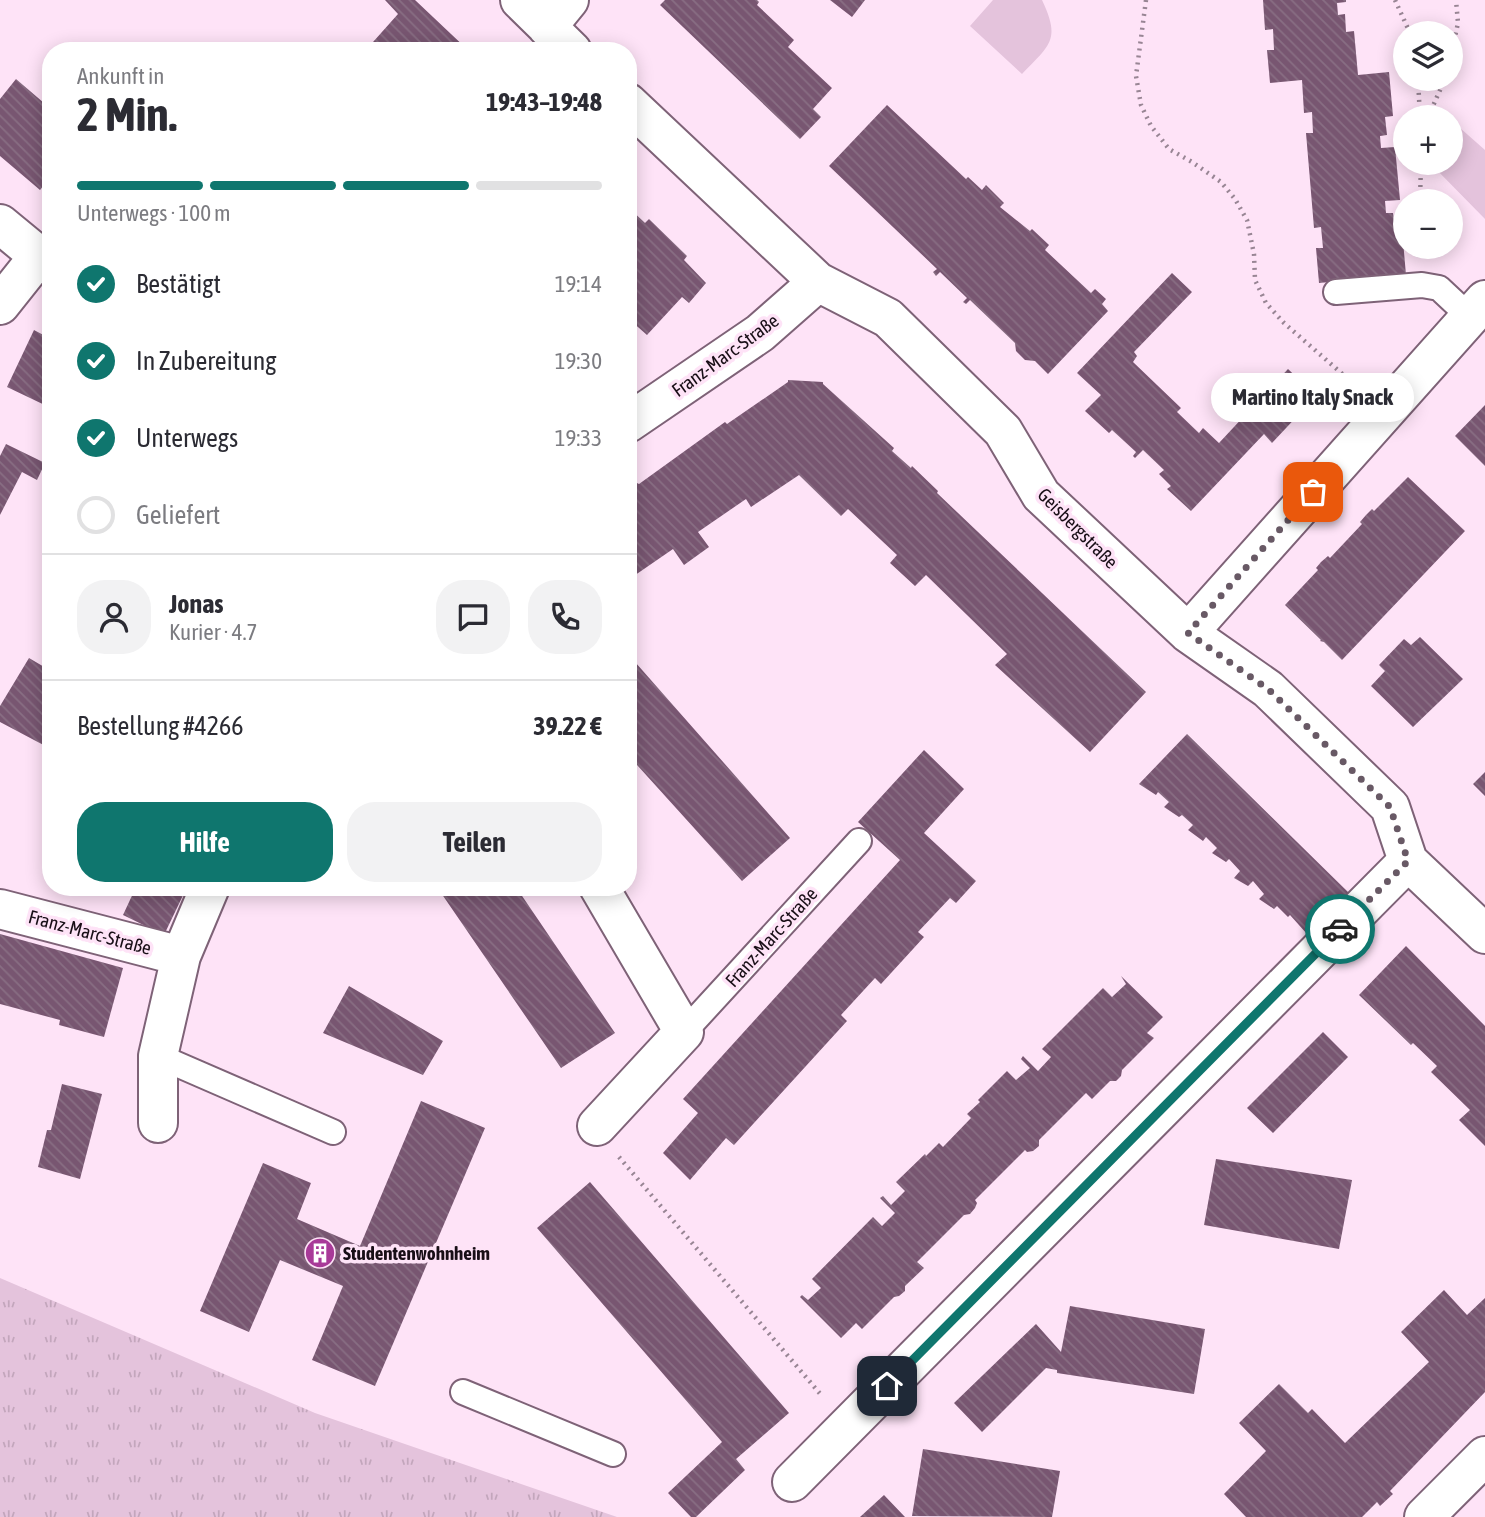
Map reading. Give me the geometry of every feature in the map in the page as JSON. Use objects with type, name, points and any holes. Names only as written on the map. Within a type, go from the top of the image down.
[{"type":"street","points":[[520,0],[563,26]]},
{"type":"street","name":"Geisbergstraße","points":[[637,111],[818,282],[888,318],[1003,431],[1041,495],[1188,633],[1268,689],[1390,807],[1408,861],[1485,934]]},
{"type":"street","points":[[0,224],[42,259]]},
{"type":"street","points":[[0,305],[42,264]]},
{"type":"street","name":"Franz-Marc-Straße","points":[[637,418],[760,333],[818,282]]},
{"type":"street","points":[[1188,633],[1477,309]]},
{"type":"street","points":[[792,1482],[1408,861]]},
{"type":"street","points":[[158,1123],[158,1056],[181,956],[206,896]]},
{"type":"street","points":[[604,896],[684,1032]]},
{"type":"street","name":"Franz-Marc-Straße","points":[[0,909],[181,956]]},
{"type":"street","name":"Franz-Marc-Straße","points":[[597,1126],[684,1032]]},
{"type":"street","points":[[1424,1517],[1485,1456]]},
{"type":"lane","points":[[1336,292],[1422,285],[1440,288],[1477,309]]},
{"type":"lane","name":"Franz-Marc-Straße","points":[[684,1032],[859,841]]},
{"type":"lane","points":[[158,1056],[333,1132]]},
{"type":"lane","points":[[463,1392],[613,1454]]},
{"type":"path","points":[[1146,0],[1136,76],[1141,105],[1151,126],[1169,149],[1221,182],[1236,199],[1247,220],[1254,254],[1255,280],[1266,303],[1284,323],[1384,411]]},
{"type":"path","points":[[1395,0],[1405,21]]},
{"type":"path","points":[[1456,0],[1458,21]]},
{"type":"path","points":[[597,1126],[621,1159],[849,1425]]},
{"type":"green space","points":[[993,0],[1042,0],[1048,13],[1051,24],[1050,41],[1022,74],[970,26]]},
{"type":"green space","points":[[1463,131],[1485,150],[1485,219],[1463,197],[1463,189],[1456,189],[1442,175],[1463,175]]},
{"type":"green space","points":[[0,1278],[315,1413],[617,1517],[0,1517]]},
{"type":"building","points":[[385,0],[415,0],[459,42],[373,42],[398,14]]},
{"type":"building","points":[[665,0],[757,0],[757,5],[794,40],[788,47],[832,88],[813,109],[821,117],[800,139],[660,5]]},
{"type":"building","points":[[830,0],[865,0],[852,17]]},
{"type":"building","points":[[1263,0],[1346,0],[1337,3],[1338,15],[1345,14],[1346,32],[1354,31],[1358,75],[1389,72],[1393,116],[1385,117],[1387,135],[1380,136],[1381,148],[1393,147],[1393,175],[1398,175],[1399,189],[1393,189],[1393,200],[1385,201],[1386,213],[1393,213],[1393,259],[1405,259],[1406,275],[1319,283],[1316,248],[1323,248],[1321,227],[1314,228],[1306,133],[1313,133],[1312,112],[1304,113],[1302,80],[1270,83],[1267,50],[1274,50],[1273,29],[1265,30]]},
{"type":"building","points":[[16,79],[42,101],[40,190],[0,156],[0,99]]},
{"type":"building","points":[[887,105],[966,179],[968,177],[982,190],[986,185],[1004,203],[1000,207],[1030,231],[1032,229],[1049,245],[1045,250],[1091,293],[1095,289],[1106,299],[1102,304],[1108,311],[1048,374],[1035,361],[1025,360],[1016,351],[1015,343],[970,300],[966,304],[963,302],[967,298],[940,272],[936,276],[933,272],[937,269],[829,166]]},
{"type":"building","points":[[637,215],[645,223],[649,219],[687,256],[684,260],[706,283],[689,303],[682,297],[647,335],[637,326]]},
{"type":"building","points":[[1172,273],[1192,292],[1134,352],[1137,356],[1133,362],[1181,408],[1177,412],[1199,433],[1203,428],[1219,443],[1288,369],[1316,396],[1272,443],[1264,434],[1191,511],[1167,489],[1171,486],[1159,474],[1164,470],[1143,450],[1135,458],[1133,456],[1136,452],[1112,430],[1109,433],[1085,411],[1101,395],[1077,373]]},
{"type":"building","points":[[34,330],[42,334],[42,404],[7,387]]},
{"type":"building","points":[[788,382],[823,382],[1146,692],[1090,752],[995,665],[1007,654],[926,575],[915,586],[890,563],[897,555],[848,509],[841,516],[799,475],[751,507],[746,499],[698,532],[709,547],[684,565],[673,549],[637,574],[637,483]]},
{"type":"building","points":[[1485,405],[1485,466],[1455,436]]},
{"type":"building","points":[[6,444],[42,462],[42,469],[37,480],[22,472],[0,515],[0,456]]},
{"type":"building","points":[[1408,477],[1465,531],[1342,660],[1285,605],[1318,570],[1316,568],[1321,562],[1328,556],[1330,558],[1362,524],[1360,522],[1366,515],[1372,509],[1374,511]]},
{"type":"building","points":[[1420,637],[1463,679],[1413,727],[1371,686],[1385,671],[1379,665],[1404,639],[1411,645]]},
{"type":"building","points":[[29,658],[42,666],[42,744],[0,722],[0,706]]},
{"type":"building","points":[[637,664],[790,838],[742,881],[637,765]]},
{"type":"building","points":[[1187,734],[1349,893],[1307,934],[1290,915],[1288,917],[1277,906],[1274,909],[1259,899],[1264,894],[1253,881],[1248,886],[1234,878],[1240,871],[1229,859],[1226,862],[1212,853],[1217,848],[1206,837],[1203,841],[1188,830],[1193,825],[1182,815],[1179,817],[1164,807],[1169,802],[1158,792],[1156,795],[1139,784]]},
{"type":"building","points":[[924,750],[964,789],[924,833],[976,881],[956,903],[950,898],[918,932],[924,937],[881,984],[875,978],[841,1015],[847,1021],[734,1145],[726,1138],[690,1180],[663,1153],[698,1113],[683,1099],[900,860],[858,822]]},
{"type":"building","points":[[1485,772],[1485,796],[1473,784]]},
{"type":"building","points":[[132,896],[183,896],[164,935],[123,915]]},
{"type":"building","points":[[443,896],[522,896],[615,1033],[561,1068]]},
{"type":"building","points":[[0,934],[123,968],[104,1037],[59,1025],[60,1020],[0,1004]]},
{"type":"building","points":[[1406,946],[1485,1026],[1485,1146],[1459,1120],[1470,1110],[1431,1072],[1437,1066],[1359,995]]},
{"type":"building","points":[[1121,976],[1163,1017],[1147,1033],[1154,1038],[1122,1070],[1116,1081],[1110,1081],[1092,1099],[1086,1093],[1039,1140],[1039,1146],[1033,1151],[1025,1150],[975,1200],[977,1203],[970,1214],[964,1215],[917,1262],[924,1268],[905,1286],[905,1291],[894,1297],[862,1329],[856,1323],[841,1338],[800,1297],[802,1295],[808,1300],[821,1288],[812,1279],[873,1217],[882,1226],[895,1213],[880,1198],[883,1196],[891,1205],[905,1191],[896,1182],[939,1143],[943,1147],[971,1118],[967,1114],[980,1102],[978,1100],[1007,1071],[1016,1080],[1030,1068],[1021,1059],[1023,1056],[1038,1071],[1051,1057],[1042,1049],[1103,988],[1112,997],[1126,984]]},
{"type":"building","points":[[349,986],[443,1041],[423,1075],[323,1033]]},
{"type":"building","points":[[1323,1032],[1348,1057],[1273,1133],[1247,1108]]},
{"type":"building","points":[[62,1084],[102,1094],[80,1179],[38,1167],[47,1130],[51,1130]]},
{"type":"building","points":[[421,1101],[485,1128],[375,1386],[312,1360],[343,1286],[280,1260],[249,1332],[200,1311],[263,1163],[311,1183],[297,1219],[360,1246]]},
{"type":"building","points":[[1216,1159],[1352,1180],[1339,1249],[1204,1225]]},
{"type":"building","points":[[590,1182],[789,1413],[736,1459],[745,1470],[696,1517],[691,1517],[668,1493],[722,1442],[537,1228]]},
{"type":"building","points":[[1444,1290],[1467,1315],[1485,1298],[1485,1392],[1390,1491],[1393,1494],[1380,1506],[1377,1502],[1362,1517],[1246,1517],[1224,1494],[1266,1451],[1239,1423],[1279,1384],[1308,1413],[1312,1409],[1345,1443],[1429,1362],[1401,1332]]},
{"type":"building","points":[[1070,1306],[1205,1329],[1194,1394],[1057,1373],[1057,1370],[1046,1368],[982,1432],[954,1403],[1036,1324],[1061,1352]]},
{"type":"building","points":[[923,1449],[1060,1471],[1052,1517],[912,1516]]},
{"type":"building","points":[[884,1495],[905,1517],[860,1517]]},
{"type":"way so far","points":[[1313,492],[1188,633],[1268,689],[1390,807],[1408,861],[1340,929]]},
{"type":"place","name":"Martino Italy Snack","points":[[1313,492]]},
{"type":"place","name":"Studentenwohnheim","points":[[320,1253]]},
{"type":"route","points":[[887,1386],[1340,929]]}]
